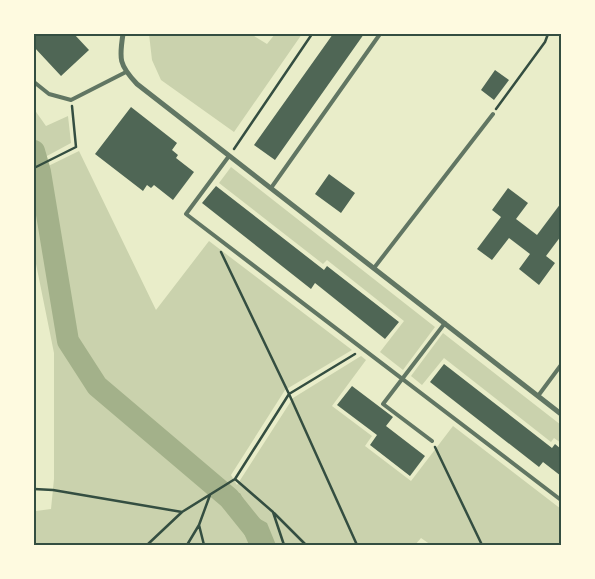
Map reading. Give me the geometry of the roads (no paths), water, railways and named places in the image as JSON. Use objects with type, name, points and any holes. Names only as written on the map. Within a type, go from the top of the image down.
[{"type":"street","points":[[123,34],[122,63],[126,72],[137,84],[561,414]]},
{"type":"lane","points":[[271,188],[380,34]]},
{"type":"lane","points":[[34,82],[49,94],[71,100],[126,72]]},
{"type":"lane","points":[[374,268],[493,114]]},
{"type":"lane","points":[[229,156],[186,214],[561,500]]},
{"type":"lane","points":[[432,441],[383,404],[445,323]]},
{"type":"lane","points":[[538,396],[561,366]]},
{"type":"waterway","points":[[34,151],[40,172],[68,341],[97,386],[229,498],[258,534],[260,545]]}]
